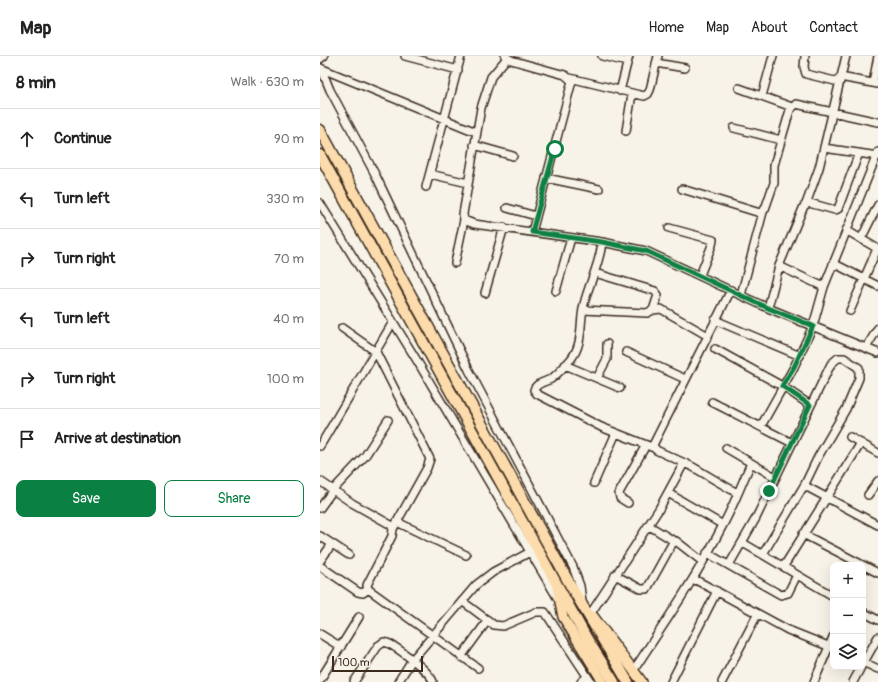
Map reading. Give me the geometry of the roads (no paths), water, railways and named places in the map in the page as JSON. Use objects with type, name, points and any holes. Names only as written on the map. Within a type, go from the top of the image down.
[{"type":"highway","points":[[320,130],[572,588],[628,682]]},
{"type":"highway","points":[[320,155],[587,639],[614,682]]},
{"type":"main road","points":[[556,581],[563,617],[602,682]]},
{"type":"main road","points":[[572,588],[642,682]]},
{"type":"street","points":[[320,59],[324,56]]},
{"type":"street","points":[[405,56],[458,70]]},
{"type":"street","points":[[426,187],[461,56]]},
{"type":"street","points":[[602,56],[628,59],[620,91]]},
{"type":"street","points":[[762,96],[773,56]]},
{"type":"street","points":[[805,56],[804,67],[806,74],[876,83],[878,56]]},
{"type":"street","points":[[768,308],[779,266],[816,177],[846,56]]},
{"type":"street","points":[[455,263],[464,220],[463,214],[476,132],[488,82],[506,57],[565,75],[570,78],[640,96],[648,94],[657,59],[685,68]]},
{"type":"street","points":[[320,68],[476,132]]},
{"type":"street","points":[[320,68],[330,90],[376,176],[469,370],[573,567],[580,586],[582,602]]},
{"type":"street","points":[[532,232],[571,86],[570,78]]},
{"type":"street","points":[[738,88],[792,107]]},
{"type":"street","points":[[626,131],[632,94]]},
{"type":"street","points":[[741,295],[763,212],[774,183],[774,165],[792,107],[800,103],[878,122]]},
{"type":"street","points":[[734,128],[781,140]]},
{"type":"street","points":[[474,145],[514,156]]},
{"type":"street","points":[[761,426],[800,356],[813,326],[824,287],[833,263],[878,154],[824,148]]},
{"type":"street","points":[[806,204],[813,203],[835,210],[838,209],[859,153]]},
{"type":"street","points":[[430,174],[468,183]]},
{"type":"street","points":[[546,178],[599,189]]},
{"type":"street","points":[[682,189],[757,212],[763,212]]},
{"type":"street","points":[[320,203],[393,322],[559,601]]},
{"type":"street","points":[[862,239],[878,205]]},
{"type":"street","points":[[507,208],[536,216]]},
{"type":"street","points":[[464,220],[474,224],[504,227],[602,242],[646,251],[768,308],[878,353]]},
{"type":"street","points":[[485,293],[504,227]]},
{"type":"street","points":[[669,228],[712,240],[712,245],[700,275]]},
{"type":"street","points":[[846,230],[878,249],[850,311]]},
{"type":"street","points":[[556,291],[571,238]]},
{"type":"street","points":[[602,242],[601,253],[583,310],[580,342],[575,354],[551,379],[534,387],[535,392],[581,418],[654,448],[737,493]]},
{"type":"street","points":[[833,263],[878,286]]},
{"type":"street","points":[[779,266],[824,287]]},
{"type":"street","points":[[595,273],[655,292],[658,295],[654,310]]},
{"type":"street","points":[[654,448],[654,442],[731,290]]},
{"type":"street","points":[[583,310],[644,314],[661,309],[708,336]]},
{"type":"street","points":[[715,320],[800,356]]},
{"type":"street","points":[[320,446],[393,322]]},
{"type":"street","points":[[342,328],[376,352],[430,459],[427,468],[393,529],[392,536],[367,585],[368,589]]},
{"type":"street","points":[[866,348],[878,328]]},
{"type":"street","points":[[597,378],[607,359],[607,344]]},
{"type":"street","points":[[715,349],[782,386],[810,405]]},
{"type":"street","points":[[626,352],[685,379]]},
{"type":"street","points":[[730,565],[743,543],[810,405],[834,360],[844,358],[857,365],[860,374],[848,404],[805,484],[763,554]]},
{"type":"street","points":[[565,365],[620,388]]},
{"type":"street","points":[[712,402],[792,443]]},
{"type":"street","points":[[320,508],[333,490],[365,456],[388,420]]},
{"type":"street","points":[[594,482],[616,433]]},
{"type":"street","points":[[850,437],[878,453]]},
{"type":"street","points":[[784,566],[861,443]]},
{"type":"street","points":[[628,503],[620,498],[619,493],[646,445]]},
{"type":"street","points":[[726,448],[775,477]]},
{"type":"street","points":[[591,613],[668,493],[684,463]]},
{"type":"street","points":[[633,671],[694,579],[723,525],[751,463]]},
{"type":"street","points":[[320,481],[391,525],[393,529]]},
{"type":"street","points":[[868,495],[878,481]]},
{"type":"street","points":[[805,484],[878,525]]},
{"type":"street","points":[[668,493],[723,525]]},
{"type":"street","points":[[397,522],[466,555]]},
{"type":"street","points":[[648,525],[678,542],[703,562]]},
{"type":"street","points":[[803,534],[878,573]]},
{"type":"street","points":[[320,536],[349,555]]},
{"type":"street","points":[[615,575],[641,589],[647,589],[674,541]]},
{"type":"street","points":[[743,543],[830,594]]},
{"type":"street","points":[[320,561],[332,544]]},
{"type":"street","points":[[398,682],[412,660],[462,601],[488,576],[530,552]]},
{"type":"street","points":[[707,553],[781,595],[788,593],[797,575]]},
{"type":"street","points":[[320,566],[358,592],[363,593],[368,589]]},
{"type":"street","points":[[694,579],[757,615],[803,637],[830,647]]},
{"type":"street","points":[[368,589],[432,637],[478,668]]},
{"type":"street","points":[[671,682],[717,591]]},
{"type":"street","points":[[462,601],[494,625],[503,626],[536,612],[545,612],[589,679],[581,682]]},
{"type":"street","points":[[866,614],[878,620]]},
{"type":"street","points":[[722,682],[757,615]]},
{"type":"street","points":[[320,680],[359,617]]},
{"type":"street","points":[[461,657],[488,620]]},
{"type":"street","points":[[320,634],[341,647]]},
{"type":"street","points":[[866,659],[878,637]]},
{"type":"street","points":[[354,682],[381,643],[387,643],[412,660],[430,676],[433,682]]},
{"type":"street","points":[[814,682],[830,649]]},
{"type":"street","points":[[866,665],[878,669]]},
{"type":"street","points":[[853,682],[860,670]]}]
